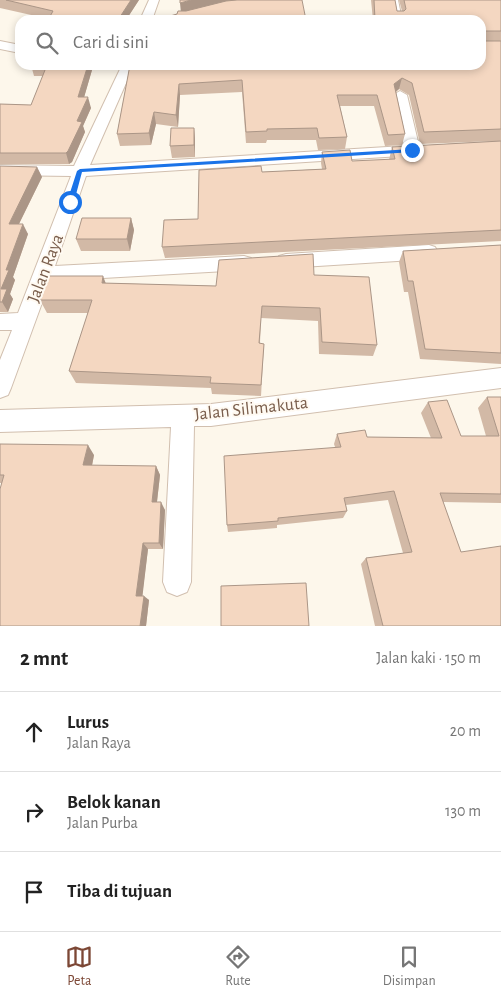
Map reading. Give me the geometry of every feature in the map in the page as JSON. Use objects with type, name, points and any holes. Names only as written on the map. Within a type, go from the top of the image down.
[{"type":"street","points":[[148,15],[154,0]]},
{"type":"street","points":[[0,45],[15,49]]},
{"type":"street","name":"Jalan Raya","points":[[0,388],[80,171],[126,70]]},
{"type":"street","points":[[400,95],[412,150]]},
{"type":"street","points":[[0,170],[80,171],[432,149]]},
{"type":"street","points":[[43,274],[442,252]]},
{"type":"street","points":[[0,322],[25,321]]},
{"type":"street","name":"Jalan Silimakuta","points":[[0,421],[211,415],[501,378]]},
{"type":"street","points":[[177,582],[183,416]]},
{"type":"lane","points":[[395,0],[398,15]]},
{"type":"building","points":[[6,0],[131,0],[121,15],[51,15],[53,11]]},
{"type":"building","points":[[180,0],[191,0],[180,3]]},
{"type":"building","points":[[302,0],[305,15],[174,15],[177,14],[178,11],[186,11],[226,1]]},
{"type":"building","points":[[374,0],[395,0],[397,11],[404,11],[406,9],[404,0],[501,0],[501,31],[486,31],[486,15],[375,15]]},
{"type":"building","points":[[486,41],[501,41],[501,129],[424,132],[412,83],[402,78],[394,84],[405,134],[388,135],[377,95],[337,95],[347,137],[319,138],[317,128],[267,129],[267,131],[246,132],[242,80],[179,84],[176,115],[154,112],[149,133],[117,134],[129,70],[486,70]]},
{"type":"building","points":[[45,70],[86,70],[78,97],[88,97],[77,121],[82,122],[66,153],[0,153],[0,104],[31,105]]},
{"type":"building","points":[[171,128],[194,128],[194,145],[170,146]]},
{"type":"building","points":[[501,141],[501,230],[162,247],[164,220],[198,219],[199,170],[261,166],[262,172],[326,169],[322,152],[350,150],[352,161],[395,159],[392,147]]},
{"type":"building","points":[[0,166],[37,167],[9,224],[23,224],[6,270],[9,270],[1,289],[7,289],[2,302],[0,302]]},
{"type":"building","points":[[82,218],[131,218],[127,239],[76,239]]},
{"type":"building","points":[[501,245],[501,353],[425,349],[413,281],[408,281],[403,251]]},
{"type":"building","points":[[313,254],[314,275],[369,277],[377,345],[322,342],[320,308],[262,306],[259,343],[264,344],[261,385],[210,383],[211,377],[69,371],[92,300],[40,300],[48,276],[103,276],[102,283],[216,286],[219,260]]},
{"type":"building","points":[[487,397],[501,397],[501,494],[440,493],[461,552],[501,546],[501,626],[383,626],[366,558],[412,552],[394,491],[344,498],[347,511],[278,518],[278,521],[227,525],[224,456],[341,447],[337,434],[365,430],[367,437],[442,438],[428,402],[447,400],[461,436],[499,436]]},
{"type":"building","points":[[0,444],[88,445],[83,465],[156,466],[152,502],[161,502],[159,543],[143,543],[136,596],[144,596],[140,626],[0,626],[0,489],[4,475],[0,475]]},
{"type":"building","points":[[306,583],[309,626],[221,626],[221,586]]},
{"type":"route","points":[[70,202],[80,171],[412,150]]}]
